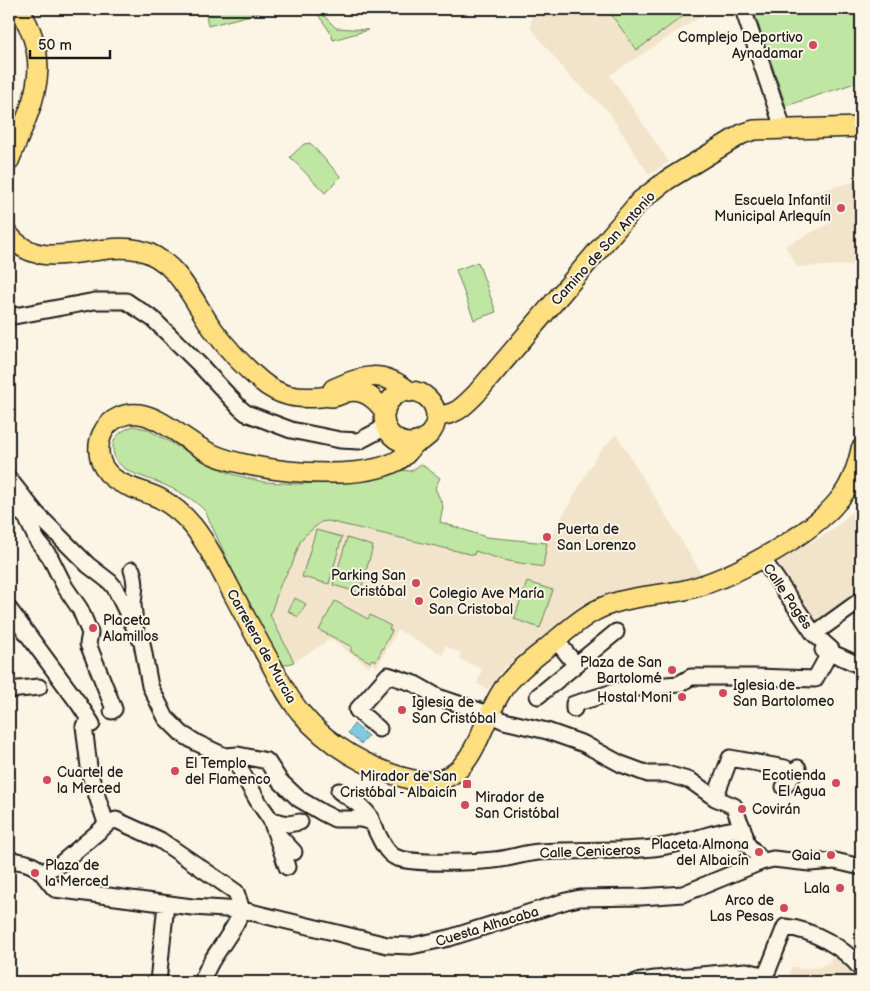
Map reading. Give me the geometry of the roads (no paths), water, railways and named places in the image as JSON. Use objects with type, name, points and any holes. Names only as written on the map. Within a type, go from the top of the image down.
[{"type":"main road","points":[[9,162],[33,101],[39,72],[36,45],[19,9]]},
{"type":"main road","name":"Camino de San Antonio","points":[[436,416],[444,416],[459,411],[476,394],[634,208],[672,176],[742,134],[754,130],[861,127]]},
{"type":"main road","points":[[9,235],[26,249],[47,255],[72,255],[117,248],[140,250],[150,254],[162,261],[183,281],[213,329],[262,382],[290,397],[332,397],[350,392],[359,392],[372,397],[387,424],[402,442],[421,441],[430,433],[436,416],[427,398],[419,393],[410,392],[396,396],[387,405],[387,424],[390,446],[388,452],[362,470]]},
{"type":"main road","points":[[322,396],[357,378],[369,376],[386,378],[410,392]]},
{"type":"main road","name":"Carretera de Murcia","points":[[416,442],[410,451],[395,462],[373,469],[338,472],[282,471],[235,462],[197,446],[160,422],[139,414],[123,415],[115,419],[104,430],[99,444],[100,460],[108,474],[121,483],[157,496],[170,504],[197,532],[300,713],[336,746],[367,763],[396,775],[424,782],[434,781],[454,774],[470,758],[489,714],[508,682],[558,643],[588,615],[612,603],[699,586],[762,558],[821,518],[838,501],[850,483],[861,449]]},
{"type":"street","points":[[744,9],[780,119],[781,129]]},
{"type":"street","points":[[9,317],[95,301],[126,301],[153,320],[246,413],[291,430],[340,440],[359,441],[387,424]]},
{"type":"street","points":[[9,479],[32,517],[37,540],[50,557],[80,609],[90,633],[88,644],[114,710],[112,711]]},
{"type":"street","points":[[9,505],[32,517],[115,588],[142,643],[150,686],[166,718],[182,734],[237,764],[273,826],[294,852]]},
{"type":"street","name":"Calle Pagés","points":[[762,558],[814,634],[814,641],[827,653],[830,652],[861,666]]},
{"type":"street","points":[[132,570],[136,578],[133,605],[135,618],[133,625]]},
{"type":"street","points":[[814,634],[861,600]]},
{"type":"street","points":[[9,609],[92,724],[84,726],[90,774],[105,820],[110,822]]},
{"type":"street","points":[[538,696],[616,632]]},
{"type":"street","points":[[558,643],[576,665]]},
{"type":"street","points":[[574,709],[574,704],[617,691],[678,684],[691,677],[815,680],[830,652]]},
{"type":"street","points":[[379,729],[357,710],[388,675],[415,684],[438,697],[504,721],[547,731],[584,744],[621,764],[648,774],[667,774],[691,781],[715,798],[734,806],[736,816],[746,832],[746,843],[762,855]]},
{"type":"street","points":[[9,690],[39,687]]},
{"type":"street","points":[[225,756],[238,755],[267,761],[280,781],[299,799],[323,813],[335,819],[361,819],[372,822]]},
{"type":"street","points":[[715,798],[730,758],[795,771],[784,787]]},
{"type":"street","points":[[339,791],[372,818],[372,822]]},
{"type":"street","points":[[9,860],[30,864],[41,872],[58,866],[110,822],[116,820],[175,849],[236,892],[242,910],[209,965],[202,982]]},
{"type":"street","points":[[273,826],[300,822]]},
{"type":"street","name":"Calle Ceniceros","points":[[372,822],[386,848],[394,857],[409,861],[436,862],[494,860],[538,852],[654,848],[708,836],[724,830],[742,828]]},
{"type":"street","points":[[273,826],[287,867]]},
{"type":"street","name":"Cuesta Alhacaba","points":[[41,872],[47,882],[55,889],[166,904],[242,910],[387,945],[411,946],[449,938],[580,898],[683,894],[762,855],[773,859],[810,863],[835,861],[861,867]]},
{"type":"street","points":[[158,982],[166,904]]},
{"type":"street","points":[[636,982],[746,971],[762,979],[768,970],[785,928],[810,933],[820,938],[851,956],[861,969]]},
{"type":"water","points":[[354,724],[368,736],[361,744],[348,733]]},
{"type":"place","name":"Complejo Deportivo Aynadamar","points":[[813,45]]},
{"type":"place","name":"Escuela Infantil Municipal Arlequín","points":[[841,208]]},
{"type":"place","name":"Puerta de San Lorenzo","points":[[547,537]]},
{"type":"place","name":"Parking San Cristóbal","points":[[416,583]]},
{"type":"place","name":"Colegio Ave María San Cristobal","points":[[419,601]]},
{"type":"place","name":"Placeta Alamillos","points":[[93,628]]},
{"type":"place","name":"Plaza de San Bartolomé","points":[[672,670]]},
{"type":"place","name":"Iglesia de San Bartolomeo","points":[[723,693]]},
{"type":"place","name":"Hostal Moni","points":[[682,697]]},
{"type":"place","name":"Iglesia de San Cristóbal","points":[[402,710]]},
{"type":"place","name":"El Templo del Flamenco","points":[[175,771]]},
{"type":"place","name":"Cuartel de la Merced","points":[[47,780]]},
{"type":"place","name":"Ecotienda El Agua","points":[[836,783]]},
{"type":"place","name":"Mirador de San Cristóbal - Albaicín","points":[[467,784]]},
{"type":"place","name":"Mirador de San Cristóbal","points":[[465,805]]},
{"type":"place","name":"Covirán","points":[[742,809]]},
{"type":"place","name":"Placeta Almona del Albaicín","points":[[759,852]]},
{"type":"place","name":"Gaia","points":[[831,855]]},
{"type":"place","name":"Plaza de la Merced","points":[[35,873]]},
{"type":"place","name":"Lala","points":[[840,888]]},
{"type":"place","name":"Arco de Las Pesas","points":[[784,908]]}]
